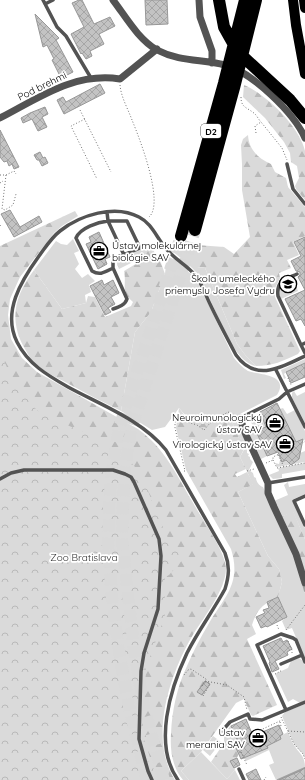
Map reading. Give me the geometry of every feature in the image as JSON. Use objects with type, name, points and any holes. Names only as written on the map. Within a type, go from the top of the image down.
[{"type":"highway","points":[[219,0],[224,27],[230,41],[238,52],[290,100],[305,118]]},
{"type":"highway","name":"D2","points":[[194,230],[233,88],[244,26],[245,0]]},
{"type":"highway","name":"D2","points":[[244,26],[256,0]]},
{"type":"highway","name":"D2","points":[[181,236],[233,88]]},
{"type":"main road","points":[[293,0],[302,43],[305,74]]},
{"type":"main road","points":[[304,0],[305,8]]},
{"type":"street","points":[[113,0],[140,36],[157,50],[173,57],[189,61],[227,66],[236,69],[255,82],[286,109],[296,121],[305,138]]},
{"type":"street","points":[[199,0],[200,17],[212,51],[212,63]]},
{"type":"street","points":[[120,79],[157,50]]},
{"type":"street","name":"Pod brehmi","points":[[0,118],[65,84],[91,78],[106,77],[120,79]]},
{"type":"street","points":[[240,418],[268,483],[268,493],[296,554],[305,583]]},
{"type":"lane","points":[[53,0],[44,2],[57,27],[66,36],[91,78]]},
{"type":"lane","points":[[287,164],[291,185],[305,204]]},
{"type":"lane","points":[[107,212],[108,221],[124,255]]},
{"type":"lane","points":[[178,780],[170,765],[167,755],[167,715],[190,648],[225,590],[229,568],[225,553],[166,450],[154,436],[135,422],[44,373],[27,358],[14,334],[12,326],[12,310],[24,278],[54,236],[70,223],[90,214],[128,212],[142,219],[150,226],[169,252],[196,276],[240,360],[256,370],[276,370],[305,354],[278,296],[277,290],[282,281],[297,274]]},
{"type":"lane","points":[[113,268],[102,274],[92,272],[76,238],[78,233],[101,222],[127,221],[140,248],[116,258],[114,262],[113,268],[127,299],[122,306],[113,309]]},
{"type":"lane","points":[[301,345],[305,343]]},
{"type":"lane","points":[[276,370],[305,427]]},
{"type":"lane","points":[[240,418],[279,399],[287,392],[305,384]]},
{"type":"lane","points":[[0,479],[10,473],[24,470],[113,470],[130,477],[137,488],[158,539],[162,556],[158,609],[145,648],[141,671],[140,739],[148,771],[152,780]]},
{"type":"lane","points":[[268,483],[305,477]]},
{"type":"lane","points":[[305,496],[294,501],[305,525]]},
{"type":"lane","points":[[286,710],[257,645],[281,634],[293,638],[296,640],[305,662]]},
{"type":"lane","points":[[282,664],[302,654]]},
{"type":"lane","points":[[222,731],[228,722],[248,714],[250,720],[262,720],[305,702]]},
{"type":"lane","points":[[239,769],[244,780]]},
{"type":"path","points":[[120,79],[120,88],[146,160],[154,195],[154,205],[151,215],[142,219]]},
{"type":"path","points":[[233,88],[244,108],[255,114],[284,152],[287,164]]},
{"type":"path","points":[[80,110],[111,172]]},
{"type":"path","points":[[85,119],[71,126],[97,179]]},
{"type":"path","points":[[256,133],[255,126],[261,122]]},
{"type":"path","points":[[0,175],[6,175],[14,171],[16,174]]},
{"type":"path","points":[[6,175],[2,209],[5,210],[13,205],[16,194]]},
{"type":"path","points":[[288,378],[291,385],[295,383]]},
{"type":"path","points":[[185,471],[174,428],[178,419],[197,425],[204,430],[210,423],[228,412],[232,413]]},
{"type":"path","points":[[247,472],[273,460],[273,457],[278,454],[284,467]]},
{"type":"path","points":[[273,460],[277,468],[305,463]]},
{"type":"path","points":[[286,630],[305,605]]},
{"type":"path","points":[[288,640],[292,650],[292,657]]},
{"type":"path","points":[[180,674],[185,675],[188,670],[191,669],[201,675],[210,684],[203,696]]},
{"type":"path","points":[[274,671],[276,674],[280,670]]},
{"type":"path","points":[[202,686],[205,681],[227,686],[241,695],[246,702],[248,714]]},
{"type":"path","points":[[278,713],[283,720],[294,744],[303,754],[305,759]]},
{"type":"path","points":[[252,734],[283,720]]},
{"type":"path","points":[[281,722],[282,726]]},
{"type":"path","points":[[288,731],[305,732]]},
{"type":"path","points":[[241,752],[247,765]]},
{"type":"green space","points":[[244,85],[253,89],[281,112],[302,142],[305,151],[305,200],[295,186],[299,178],[297,166],[291,162],[290,153],[284,142],[265,118],[243,97]]},
{"type":"green space","points":[[248,135],[250,145],[255,153],[271,164],[275,172],[286,178],[288,187],[305,207],[305,236],[293,242],[299,255],[287,260],[291,268],[279,273],[280,278],[274,290],[275,297],[300,351],[298,354],[283,361],[262,366],[256,366],[237,344],[205,268],[197,267],[197,245],[224,247],[234,254],[250,237],[242,190],[241,145],[243,139]]},
{"type":"green space","points":[[75,211],[78,216],[54,233],[20,277],[10,299],[8,315],[11,339],[22,358],[37,372],[138,429],[155,445],[175,471],[222,552],[225,561],[226,568],[223,585],[185,649],[170,686],[165,706],[163,745],[167,763],[175,780],[154,780],[0,477],[0,246]]},
{"type":"green space","points":[[73,239],[79,251],[74,253],[79,264],[75,269],[82,278],[88,274],[95,281],[89,285],[91,292],[85,295],[86,303],[62,309],[34,270],[56,241],[67,245]]},
{"type":"green space","points":[[197,245],[197,267],[205,268],[237,344],[256,366],[247,362],[238,353],[230,341],[198,275],[189,265],[171,250],[173,246],[179,249],[185,249]]},
{"type":"green space","points":[[145,248],[152,248],[161,263],[165,274],[151,312],[135,332],[121,411],[50,374],[34,362],[28,355],[20,338],[15,318],[16,308],[22,289],[34,270],[62,309],[86,303],[88,296],[95,297],[105,317],[131,306],[133,302],[125,291],[124,271],[139,262],[137,260],[119,269],[117,264],[118,260]]},
{"type":"green space","points":[[167,255],[191,274],[198,283],[234,358],[248,371],[272,377],[280,383],[280,388],[277,395],[240,414],[238,418],[248,442],[239,438],[232,422],[210,424],[197,422],[191,419],[179,408],[165,427],[152,430],[121,411],[135,332],[151,312],[165,274]]},
{"type":"green space","points":[[282,283],[286,292],[297,288],[298,291],[281,299],[279,291]]},
{"type":"green space","name":"Zoo Bratislava","points":[[0,351],[12,379],[38,411],[47,417],[99,438],[129,460],[141,474],[166,535],[185,557],[169,575],[165,577],[165,616],[146,668],[143,735],[157,780],[0,780]]},
{"type":"green space","points":[[305,359],[305,363],[286,372],[284,374],[286,378],[284,379],[281,370]]},
{"type":"green space","points":[[294,391],[297,396],[305,392],[305,423],[292,398],[292,393]]},
{"type":"green space","points":[[179,408],[186,417],[203,424],[225,411],[239,438],[245,439],[247,443],[240,457],[246,469],[235,474],[237,477],[247,472],[254,484],[238,492],[268,556],[279,569],[282,582],[278,597],[268,602],[258,611],[252,625],[256,634],[247,639],[277,705],[253,716],[251,715],[244,699],[236,703],[201,752],[181,771],[189,780],[183,780],[179,775],[171,752],[174,707],[180,682],[199,640],[230,590],[233,581],[234,561],[231,549],[186,470],[176,428]]},
{"type":"green space","points":[[283,408],[287,414],[295,410],[305,431],[305,440],[303,439],[296,443],[280,409]]},
{"type":"green space","points":[[254,416],[258,419],[261,417],[266,427],[256,431],[267,456],[261,459],[249,434],[255,431],[251,422],[249,422],[250,417]]},
{"type":"green space","points":[[245,448],[249,454],[248,456],[253,462],[249,470],[253,473],[259,485],[263,487],[293,552],[302,579],[305,593],[305,659],[292,628],[286,630],[282,621],[287,617],[278,597],[282,582],[279,569],[268,556],[238,492],[253,484],[240,457]]},
{"type":"green space","points":[[305,451],[305,462],[277,467],[275,463],[279,464],[280,460],[289,458],[292,464],[299,458],[293,456]]},
{"type":"green space","points":[[305,463],[305,470],[282,474],[282,478],[273,479],[269,475],[279,471],[278,468]]},
{"type":"green space","points":[[288,482],[289,487],[305,484],[305,494],[292,500],[305,528],[305,539],[293,512],[281,517],[274,501],[288,495],[284,485]]},
{"type":"green space","points":[[293,511],[305,539],[305,573],[281,517]]},
{"type":"green space","points":[[299,658],[305,665],[305,700],[300,703],[293,699],[288,702],[275,674],[288,668],[291,661]]},
{"type":"green space","points":[[305,704],[305,758],[294,744],[282,716],[285,712]]},
{"type":"green space","points":[[231,725],[240,747],[237,748],[239,753],[237,758],[231,761],[235,770],[227,779],[211,762],[224,743],[224,735]]},
{"type":"green space","points":[[288,732],[303,758],[305,768],[276,780],[269,765],[274,763],[269,750],[246,761],[244,758],[281,739],[280,736]]},
{"type":"green space","points":[[213,736],[221,742],[210,756],[203,750]]},
{"type":"green space","points":[[201,752],[227,779],[235,770],[240,780],[189,780],[181,771]]},
{"type":"building","points":[[82,0],[94,24],[110,17],[115,26],[99,34],[104,44],[90,51],[92,56],[86,59],[82,53],[81,54],[71,34],[84,27],[72,3]]},
{"type":"building","points":[[145,0],[167,0],[168,24],[146,25]]},
{"type":"building","points":[[35,14],[59,38],[56,40],[73,72],[61,78],[52,60],[54,59],[47,45],[43,47]]},
{"type":"building","points":[[100,84],[105,93],[64,114],[57,100],[63,97],[66,102]]},
{"type":"building","points":[[45,107],[48,114],[42,117],[47,127],[38,131],[32,119],[23,123],[21,118]]},
{"type":"building","points":[[0,130],[19,167],[14,169],[12,164],[9,166],[7,161],[4,162],[0,157]]},
{"type":"building","points":[[40,152],[48,163],[42,166],[34,155]]},
{"type":"building","points":[[10,210],[20,227],[39,216],[42,222],[14,237],[1,214]]},
{"type":"building","points":[[99,232],[110,257],[105,259],[107,264],[98,269],[86,244],[91,242],[89,237]]},
{"type":"building","points":[[305,237],[305,290],[298,277],[300,272],[296,271],[291,261],[301,256],[294,242]]},
{"type":"building","points":[[102,280],[104,285],[113,280],[119,293],[111,297],[115,304],[108,308],[111,312],[105,315],[90,286]]},
{"type":"building","points":[[305,290],[305,326],[301,319],[296,321],[285,299]]},
{"type":"building","points":[[305,363],[305,377],[291,383],[286,372]]},
{"type":"building","points":[[277,403],[296,442],[303,439],[299,459],[291,465],[286,460],[282,462],[278,452],[267,456],[256,431],[266,427],[260,412]]},
{"type":"building","points":[[278,597],[287,617],[267,627],[261,628],[256,617],[265,613],[263,610],[269,608],[267,602]]},
{"type":"building","points":[[281,638],[283,642],[287,640],[292,649],[287,652],[288,655],[275,661],[279,669],[272,672],[270,662],[263,646]]},
{"type":"building","points":[[205,681],[210,684],[202,695],[197,692]]},
{"type":"building","name":"Ústav merania SAV","points":[[246,719],[253,736],[279,725],[283,734],[280,736],[281,739],[267,746],[268,748],[241,759],[236,748],[240,747],[231,726]]},
{"type":"building","points":[[237,758],[240,765],[234,768],[230,761]]},
{"type":"building","points":[[305,768],[305,780],[279,780],[300,771]]},
{"type":"building","points":[[256,769],[261,780],[249,780],[246,774]]},
{"type":"waterway","points":[[303,584],[305,591]]},
{"type":"waterway","points":[[278,780],[305,768]]},
{"type":"tunnel","points":[[164,780],[143,703],[134,650],[122,540],[125,469],[131,430],[195,230]]},
{"type":"tunnel","points":[[147,780],[129,707],[119,651],[112,598],[108,544],[109,505],[112,468],[119,428],[181,236]]},
{"type":"place","name":"Ústav molekulárnej biológie SAV","points":[[99,251]]},
{"type":"place","name":"Škola umeleckého priemyslu Josefa Vydru","points":[[288,284]]},
{"type":"place","name":"Neuroimunologický ústav SAV","points":[[275,423]]},
{"type":"place","name":"Virologický ústav SAV","points":[[285,444]]},
{"type":"place","name":"Ústav merania SAV","points":[[258,738]]}]
